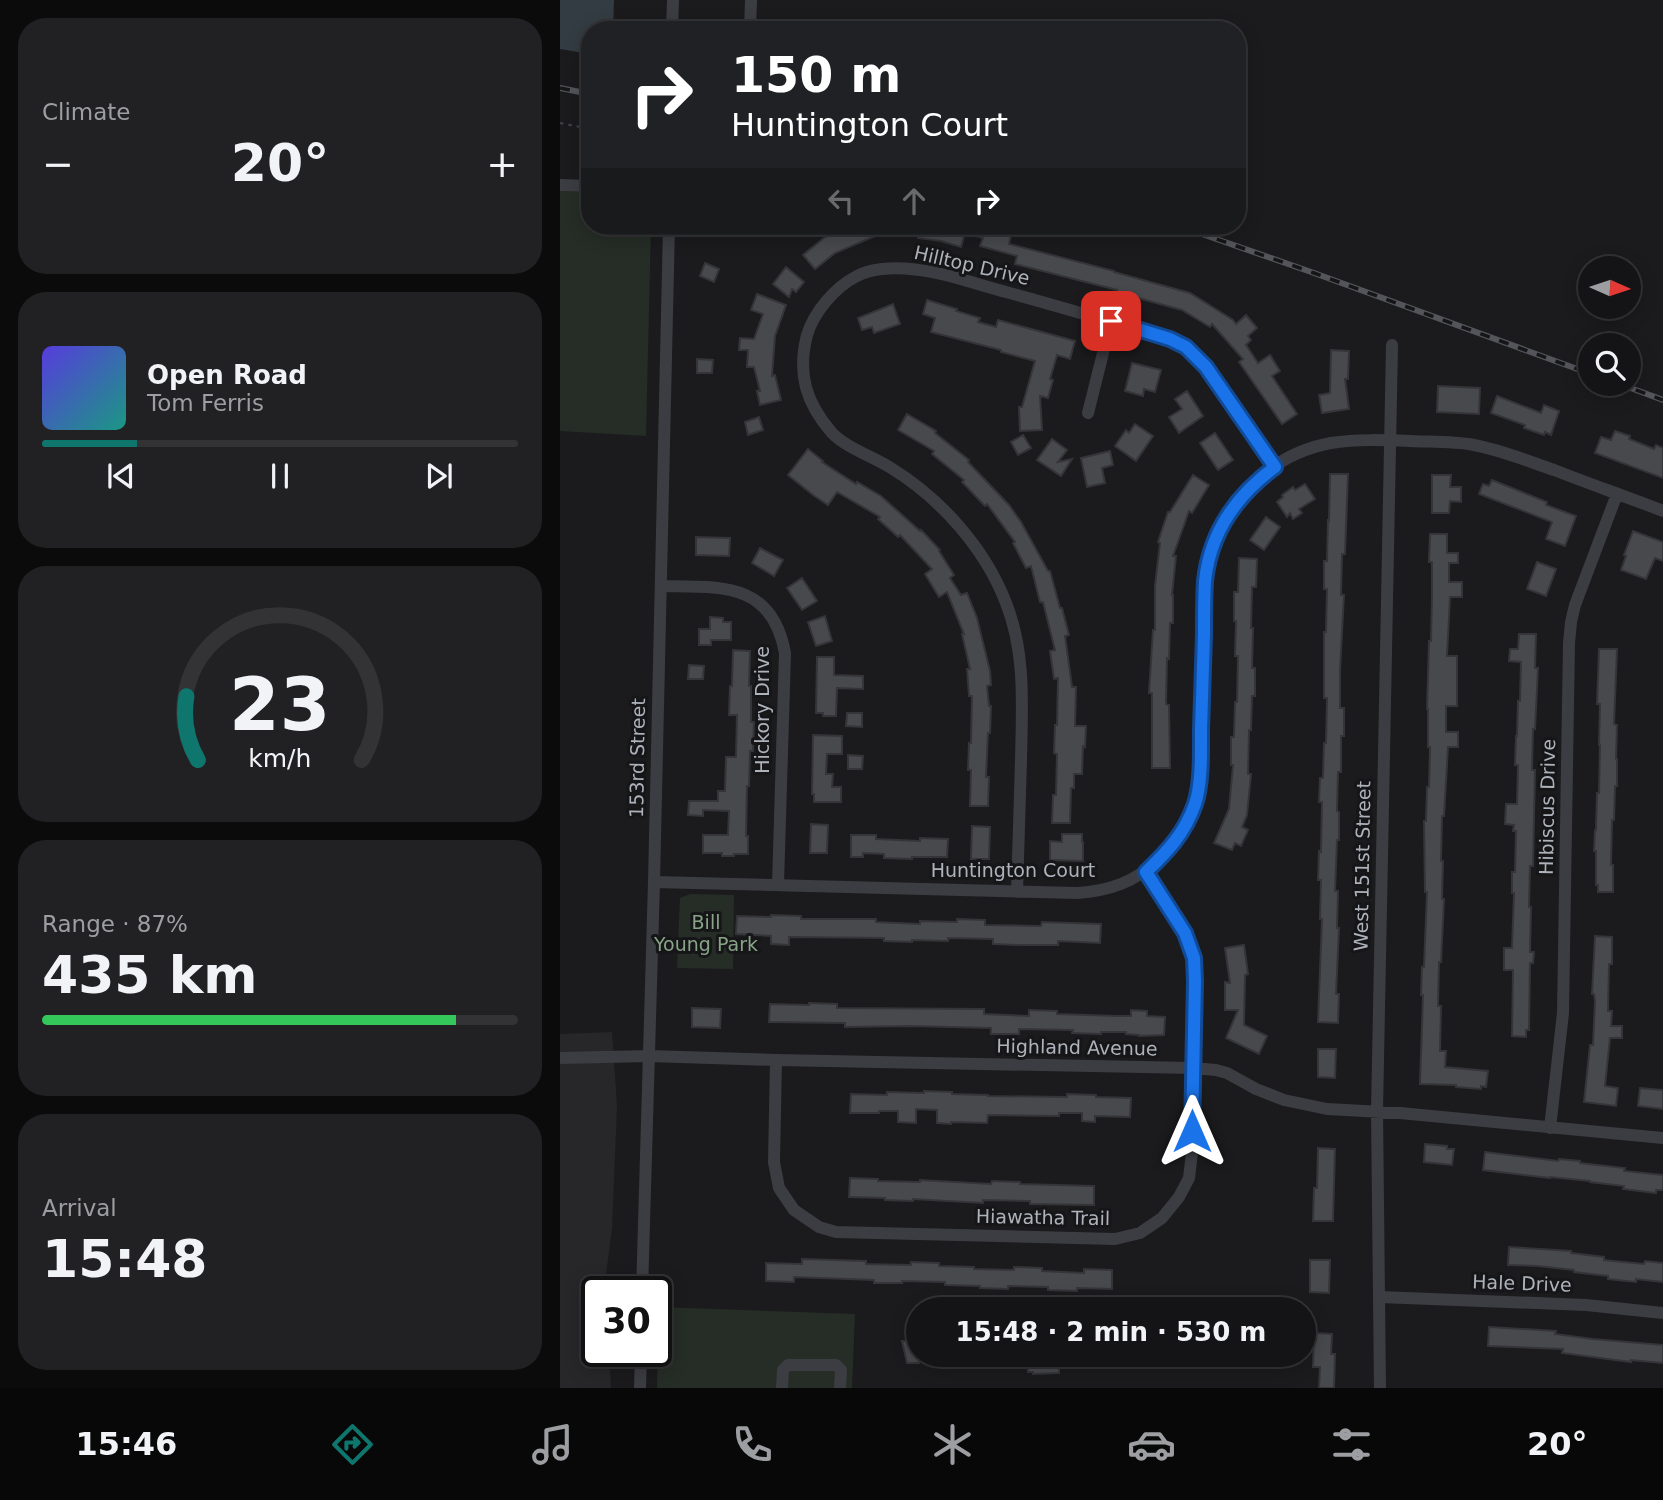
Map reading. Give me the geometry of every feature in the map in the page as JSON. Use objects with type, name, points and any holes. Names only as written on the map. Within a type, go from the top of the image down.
[{"type":"street","points":[[673,0],[673,21]]},
{"type":"street","points":[[750,21],[751,0]]},
{"type":"street","points":[[560,185],[581,186]]},
{"type":"street","name":"153rd Street","points":[[642,1276],[668,235]]},
{"type":"street","name":"Hilltop Drive","points":[[1017,892],[1023,683],[1007,604],[983,559],[956,521],[913,482],[871,456],[850,447],[834,434],[814,410],[805,389],[803,359],[808,333],[818,313],[838,289],[858,275],[881,269],[907,268],[948,276],[1170,339],[1186,347],[1206,367],[1275,467]]},
{"type":"street","points":[[1088,413],[1111,321]]},
{"type":"street","name":"West 151st Street","points":[[1380,1388],[1377,1111],[1392,345]]},
{"type":"street","name":"Huntington Court","points":[[654,882],[1091,892],[1125,884],[1146,872],[1171,848],[1184,828],[1195,802],[1200,765],[1205,579],[1215,541],[1226,516],[1257,480],[1304,451],[1331,443],[1390,440],[1452,442],[1512,455],[1663,511]]},
{"type":"street","name":"Hibiscus Drive","points":[[1550,1128],[1563,1013],[1571,622],[1617,494]]},
{"type":"street","name":"Hickory Drive","points":[[661,586],[712,587],[741,593],[762,605],[777,626],[785,653],[778,884]]},
{"type":"street","name":"Hiawatha Trail","points":[[776,1060],[774,1162],[779,1188],[794,1210],[819,1227],[836,1231],[1115,1239],[1140,1233],[1162,1218],[1179,1197],[1189,1178],[1192,1152],[1195,981],[1194,958],[1185,933],[1146,872]]},
{"type":"street","name":"Highland Avenue","points":[[560,1058],[649,1056],[1193,1068],[1227,1073],[1256,1089],[1295,1103],[1327,1109],[1377,1111],[1663,1138]]},
{"type":"street","name":"Hale Drive","points":[[1380,1297],[1586,1305],[1663,1313]]},
{"type":"street","points":[[782,1388],[783,1370],[788,1365],[836,1365],[841,1370],[840,1388]]},
{"type":"street","points":[[639,1388],[640,1367]]},
{"type":"path","points":[[560,123],[581,127]]},
{"type":"shaded area","points":[[560,0],[614,0],[613,21],[581,21],[581,52],[560,49]]},
{"type":"shaded area","points":[[612,1032],[617,1106],[612,1229],[606,1276],[581,1276],[581,1367],[610,1367],[611,1388],[560,1388],[560,1034]]},
{"type":"green space","points":[[560,191],[581,192],[581,235],[651,235],[646,436],[560,431]]},
{"type":"green space","name":"Bill Young Park","points":[[690,894],[734,895],[733,969],[677,968],[680,898]]},
{"type":"green space","points":[[672,1307],[855,1314],[852,1388],[657,1388],[658,1367],[672,1367]]},
{"type":"building","points":[[887,235],[875,236],[835,253],[815,269],[803,255],[825,237]]},
{"type":"building","points":[[918,235],[964,235],[961,247],[918,238]]},
{"type":"building","points":[[972,235],[1011,235],[1009,244],[1190,293],[1236,324],[1246,315],[1257,328],[1248,336],[1251,340],[1246,345],[1258,363],[1270,355],[1280,371],[1272,376],[1297,414],[1282,424],[1239,362],[1243,359],[1212,324],[1210,327],[1182,310],[1116,292],[1117,290],[1015,264],[1017,256],[980,246],[983,238]]},
{"type":"building","points":[[705,263],[719,269],[714,282],[700,276]]},
{"type":"building","points":[[786,267],[804,282],[796,292],[792,289],[789,297],[773,284]]},
{"type":"building","points":[[757,294],[786,305],[775,336],[772,376],[775,375],[781,400],[760,405],[757,391],[760,391],[754,367],[747,367],[748,350],[739,350],[740,338],[754,339],[763,314],[751,310]]},
{"type":"building","points":[[927,300],[980,318],[978,322],[996,327],[998,320],[1075,341],[1070,359],[1057,355],[1048,398],[1040,396],[1042,430],[1020,431],[1019,407],[1022,407],[1035,361],[931,332],[935,318],[923,314]]},
{"type":"building","points":[[893,304],[900,324],[874,333],[872,327],[862,330],[858,318]]},
{"type":"building","points":[[1331,350],[1349,351],[1348,379],[1345,379],[1349,409],[1322,413],[1319,395],[1330,393]]},
{"type":"building","points":[[697,359],[713,360],[712,373],[697,373]]},
{"type":"building","points":[[1132,363],[1161,370],[1155,392],[1144,389],[1143,396],[1125,391]]},
{"type":"building","points":[[1438,386],[1480,388],[1479,414],[1437,412]]},
{"type":"building","points":[[1187,391],[1203,416],[1179,433],[1169,417],[1182,409],[1175,399]]},
{"type":"building","points":[[1497,396],[1541,413],[1544,405],[1559,411],[1551,435],[1524,428],[1525,425],[1491,413]]},
{"type":"building","points":[[907,414],[936,431],[935,433],[969,460],[1009,505],[1050,571],[1069,635],[1065,636],[1072,687],[1076,687],[1075,726],[1086,726],[1082,774],[1074,774],[1074,788],[1071,788],[1070,823],[1052,823],[1053,795],[1056,795],[1057,754],[1054,753],[1058,678],[1054,679],[1050,651],[1055,650],[1031,566],[1026,568],[1013,543],[1015,542],[987,504],[985,506],[962,482],[964,480],[932,454],[934,451],[898,430]]},
{"type":"building","points":[[759,417],[763,430],[748,435],[745,422]]},
{"type":"building","points":[[1135,424],[1153,436],[1136,461],[1115,446],[1126,430],[1129,433]]},
{"type":"building","points":[[1615,431],[1654,449],[1656,445],[1663,448],[1663,478],[1595,453],[1601,437],[1611,440]]},
{"type":"building","points":[[1215,433],[1233,460],[1218,470],[1200,443]]},
{"type":"building","points":[[1023,435],[1031,448],[1018,455],[1011,442]]},
{"type":"building","points":[[1052,439],[1067,450],[1058,462],[1072,459],[1061,476],[1037,460]]},
{"type":"building","points":[[808,449],[822,462],[856,484],[857,482],[881,496],[921,530],[940,550],[954,575],[950,578],[961,595],[967,593],[977,618],[990,671],[991,685],[987,686],[991,706],[986,777],[989,777],[988,806],[970,806],[971,770],[968,770],[972,696],[969,696],[967,669],[970,669],[964,634],[947,592],[939,597],[925,574],[932,569],[900,535],[898,537],[878,519],[880,517],[837,492],[828,505],[788,475]]},
{"type":"building","points":[[1110,451],[1113,465],[1102,468],[1105,483],[1087,487],[1081,458]]},
{"type":"building","points":[[1330,474],[1348,474],[1341,595],[1344,595],[1340,708],[1344,708],[1344,736],[1341,736],[1341,772],[1338,772],[1339,840],[1335,891],[1338,891],[1339,928],[1336,994],[1339,994],[1338,1023],[1318,1022],[1322,919],[1321,880],[1318,880],[1322,802],[1319,802],[1326,743],[1327,698],[1324,698],[1327,589],[1324,589],[1324,561],[1327,561]]},
{"type":"building","points":[[1193,475],[1209,485],[1192,513],[1189,511],[1173,556],[1176,556],[1172,595],[1173,623],[1170,623],[1166,704],[1169,705],[1170,768],[1152,768],[1152,693],[1149,693],[1155,630],[1158,542],[1168,512]]},
{"type":"building","points":[[1432,475],[1451,475],[1450,487],[1461,487],[1461,502],[1450,501],[1449,513],[1432,513]]},
{"type":"building","points":[[1492,480],[1576,516],[1565,546],[1546,539],[1552,522],[1479,494],[1483,484],[1489,486]]},
{"type":"building","points":[[1305,484],[1315,499],[1299,509],[1302,513],[1293,519],[1290,513],[1287,517],[1277,502],[1293,487],[1295,490]]},
{"type":"building","points":[[1266,517],[1280,527],[1264,550],[1250,540]]},
{"type":"building","points":[[1633,531],[1663,542],[1663,561],[1655,558],[1646,579],[1621,570]]},
{"type":"building","points":[[1430,534],[1447,534],[1447,553],[1458,553],[1458,563],[1449,563],[1449,582],[1462,582],[1462,597],[1450,597],[1447,656],[1457,656],[1457,706],[1446,706],[1446,732],[1458,732],[1458,747],[1448,747],[1442,816],[1444,899],[1439,962],[1440,1051],[1446,1051],[1445,1067],[1488,1071],[1486,1087],[1481,1086],[1481,1089],[1420,1084],[1422,967],[1427,892],[1424,821],[1429,787],[1430,747],[1427,709],[1432,596]]},
{"type":"building","points":[[696,537],[730,538],[729,556],[696,555]]},
{"type":"building","points":[[760,548],[783,560],[774,576],[752,563]]},
{"type":"building","points":[[1239,558],[1257,559],[1256,587],[1252,587],[1251,628],[1255,696],[1252,696],[1249,730],[1248,774],[1251,774],[1247,815],[1242,827],[1248,830],[1241,846],[1235,843],[1232,850],[1214,843],[1229,809],[1233,765],[1231,737],[1234,737],[1238,656],[1235,656],[1234,592],[1238,592]]},
{"type":"building","points":[[1537,562],[1556,569],[1546,596],[1527,589]]},
{"type":"building","points":[[802,578],[817,601],[802,610],[787,588]]},
{"type":"building","points":[[825,616],[832,641],[816,646],[808,622]]},
{"type":"building","points":[[710,617],[731,622],[731,640],[711,640],[711,645],[699,645],[699,629],[710,629]]},
{"type":"building","points":[[1519,634],[1536,634],[1535,668],[1538,668],[1533,729],[1533,866],[1530,866],[1529,907],[1530,952],[1534,952],[1533,963],[1530,963],[1529,1030],[1526,1030],[1526,1037],[1512,1036],[1513,970],[1504,970],[1504,948],[1512,948],[1512,872],[1515,872],[1516,831],[1513,831],[1514,825],[1505,824],[1506,804],[1517,804],[1518,765],[1515,765],[1521,662],[1509,661],[1510,649],[1518,649]]},
{"type":"building","points":[[1599,649],[1617,649],[1614,724],[1617,725],[1617,786],[1612,820],[1611,865],[1613,892],[1598,892],[1594,851],[1599,793]]},
{"type":"building","points":[[733,650],[750,651],[751,722],[754,722],[753,751],[750,751],[747,786],[748,854],[722,856],[722,853],[703,853],[703,835],[728,835],[729,811],[703,810],[703,816],[688,815],[689,801],[718,801],[718,791],[725,791],[726,757],[736,757],[737,715],[729,715]]},
{"type":"building","points":[[817,657],[834,657],[834,675],[863,676],[863,689],[837,688],[836,716],[816,713]]},
{"type":"building","points":[[689,665],[704,666],[703,679],[688,679]]},
{"type":"building","points":[[847,713],[862,713],[862,727],[846,726]]},
{"type":"building","points":[[813,735],[842,736],[842,754],[827,754],[826,774],[833,774],[832,787],[841,787],[841,802],[814,802]]},
{"type":"building","points":[[848,755],[863,756],[862,769],[848,769]]},
{"type":"building","points":[[811,824],[828,825],[827,853],[810,853]]},
{"type":"building","points":[[972,826],[990,827],[989,859],[971,859]]},
{"type":"building","points":[[1062,834],[1082,834],[1083,861],[1050,860],[1050,841],[1062,842]]},
{"type":"building","points":[[851,835],[876,835],[876,839],[920,841],[920,838],[948,839],[947,857],[884,858],[884,854],[863,853],[863,857],[851,857]]},
{"type":"building","points":[[737,916],[801,916],[801,919],[876,919],[876,922],[920,924],[920,921],[957,922],[957,919],[985,920],[985,925],[1041,926],[1042,922],[1101,924],[1100,943],[1058,941],[1058,945],[1021,945],[993,944],[993,939],[948,938],[948,941],[912,942],[884,941],[884,938],[789,937],[789,945],[771,944],[771,936],[736,934]]},
{"type":"building","points":[[1595,936],[1612,937],[1608,1011],[1612,1011],[1611,1026],[1622,1026],[1622,1038],[1610,1038],[1605,1086],[1618,1088],[1616,1106],[1584,1102],[1590,1045],[1593,1045]]},
{"type":"building","points":[[1244,945],[1248,974],[1245,975],[1244,1025],[1267,1036],[1259,1054],[1226,1038],[1238,1010],[1225,1010],[1225,982],[1230,983],[1225,948]]},
{"type":"building","points":[[770,1004],[837,1004],[837,1008],[984,1009],[984,1014],[1029,1016],[1029,1010],[1057,1011],[1057,1014],[1118,1016],[1131,1016],[1131,1010],[1147,1011],[1147,1016],[1165,1017],[1164,1035],[1019,1029],[1019,1034],[991,1034],[991,1028],[845,1027],[845,1023],[769,1022]]},
{"type":"building","points":[[692,1008],[721,1009],[720,1028],[692,1027]]},
{"type":"building","points":[[1318,1049],[1336,1049],[1335,1078],[1318,1077]]},
{"type":"building","points":[[1640,1088],[1663,1090],[1663,1109],[1638,1106]]},
{"type":"building","points":[[924,1091],[988,1096],[1067,1097],[1067,1094],[1131,1098],[1130,1117],[1095,1116],[1095,1122],[1082,1121],[1082,1113],[1059,1113],[1059,1116],[988,1115],[987,1123],[951,1124],[937,1123],[937,1110],[916,1109],[916,1123],[898,1122],[898,1111],[850,1113],[851,1094],[887,1095],[887,1092]]},
{"type":"building","points":[[1425,1144],[1454,1149],[1452,1165],[1424,1162]]},
{"type":"building","points":[[1318,1148],[1335,1149],[1333,1221],[1313,1221]]},
{"type":"building","points":[[1485,1152],[1580,1161],[1625,1168],[1624,1171],[1663,1175],[1663,1190],[1656,1190],[1656,1193],[1590,1181],[1483,1170]]},
{"type":"building","points":[[850,1178],[1094,1186],[1094,1205],[849,1197]]},
{"type":"building","points":[[1509,1247],[1571,1251],[1604,1257],[1604,1260],[1663,1263],[1663,1282],[1608,1279],[1608,1276],[1574,1270],[1508,1265]]},
{"type":"building","points":[[802,1259],[866,1261],[866,1264],[939,1263],[939,1266],[974,1269],[1042,1268],[1042,1271],[1084,1273],[1084,1269],[1112,1270],[1112,1289],[1077,1288],[1077,1291],[1048,1290],[1048,1287],[980,1288],[945,1285],[945,1282],[874,1283],[874,1280],[794,1277],[794,1282],[766,1281],[766,1263],[802,1264]]},
{"type":"building","points":[[1310,1260],[1330,1260],[1329,1293],[1310,1292]]},
{"type":"building","points":[[1489,1327],[1556,1331],[1555,1334],[1663,1345],[1663,1363],[1631,1362],[1562,1353],[1563,1349],[1488,1346]]},
{"type":"building","points":[[1316,1333],[1332,1334],[1331,1354],[1335,1354],[1334,1388],[1319,1388],[1320,1367],[1316,1367]]},
{"type":"building","points":[[902,1341],[906,1341],[906,1359]]},
{"type":"building","points":[[1028,1367],[1059,1367],[1059,1373],[1028,1372]]},
{"type":"railway","points":[[560,88],[581,92]]},
{"type":"railway","points":[[1205,235],[1578,369]]},
{"type":"railway","points":[[1641,392],[1663,400]]},
{"type":"route","points":[[1111,321],[1170,339],[1186,347],[1206,367],[1275,467],[1257,480],[1233,506],[1226,516],[1210,556],[1205,579],[1200,765],[1195,802],[1184,828],[1171,848],[1146,872],[1185,933],[1194,958],[1192,1131]]}]
